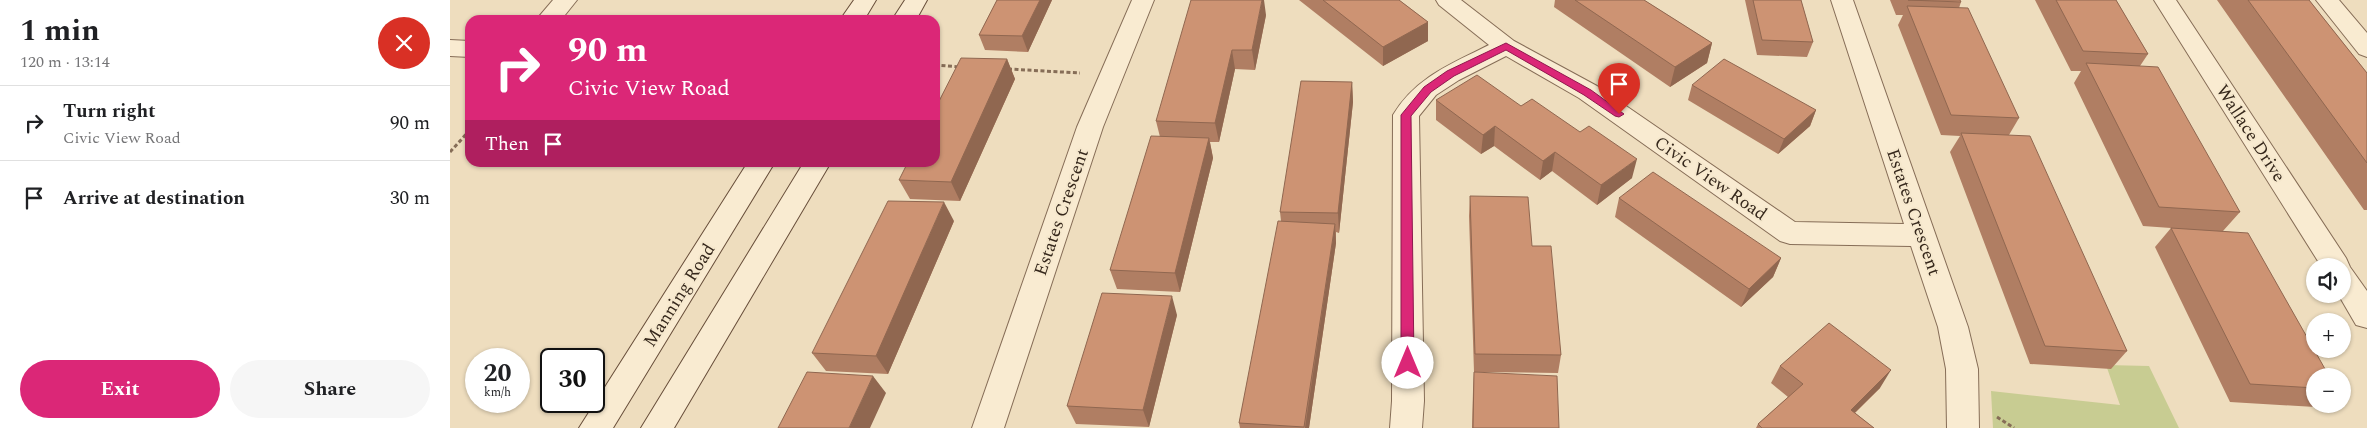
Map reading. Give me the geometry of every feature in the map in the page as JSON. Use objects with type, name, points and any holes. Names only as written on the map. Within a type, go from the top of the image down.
[{"type":"street","points":[[552,15],[566,0]]},
{"type":"street","points":[[855,15],[865,0]]},
{"type":"street","points":[[907,15],[916,0]]},
{"type":"street","name":"Estates Crescent","points":[[988,428],[1090,126],[1143,0]]},
{"type":"street","name":"Civic View Road","points":[[1447,0],[1506,46],[1588,92],[1790,233],[1922,235]]},
{"type":"street","name":"Estates Crescent","points":[[1842,0],[1946,304],[1962,369],[1964,428]]},
{"type":"street","name":"Wallace Drive","points":[[2165,0],[2336,258]]},
{"type":"street","points":[[2327,0],[2367,49]]},
{"type":"street","points":[[1406,428],[1408,401],[1406,115],[1427,90],[1450,74],[1506,46]]},
{"type":"street","points":[[450,48],[465,49]]},
{"type":"street","name":"Manning Road","points":[[595,428],[759,167]]},
{"type":"street","points":[[656,428],[815,167]]},
{"type":"street","name":"Wallace Drive","points":[[2351,282],[2367,316]]},
{"type":"path","points":[[940,65],[965,67]]},
{"type":"path","points":[[1004,69],[1113,75]]},
{"type":"path","points":[[450,152],[465,136]]},
{"type":"green space","points":[[2106,365],[2149,366],[2179,428],[1993,428],[1991,391],[2120,405]]},
{"type":"building","points":[[997,0],[1040,0],[1022,36],[979,35]]},
{"type":"building","points":[[1191,0],[1262,0],[1252,50],[1232,50],[1215,123],[1156,121]]},
{"type":"building","points":[[1323,0],[1399,0],[1428,22],[1383,47]]},
{"type":"building","points":[[1575,0],[1644,0],[1712,43],[1675,67]]},
{"type":"building","points":[[1753,0],[1801,0],[1813,42],[1762,40]]},
{"type":"building","points":[[1908,0],[1960,0],[1961,2]]},
{"type":"building","points":[[2056,0],[2116,0],[2148,54],[2083,51]]},
{"type":"building","points":[[2248,0],[2309,0],[2367,73],[2367,163]]},
{"type":"building","points":[[1907,6],[1968,8],[2019,118],[1951,115]]},
{"type":"building","points":[[961,58],[1007,59],[951,182],[899,180],[906,167],[940,167],[940,99]]},
{"type":"building","points":[[1724,59],[1816,110],[1784,139],[1692,85]]},
{"type":"building","points":[[2086,63],[2158,67],[2240,212],[2159,207]]},
{"type":"building","points":[[1477,75],[1521,106],[1532,99],[1580,132],[1589,126],[1637,159],[1601,185],[1555,152],[1543,161],[1495,126],[1483,135],[1436,100]]},
{"type":"building","points":[[1301,81],[1352,82],[1338,213],[1280,212]]},
{"type":"building","points":[[1961,133],[2030,136],[2127,351],[2045,346]]},
{"type":"building","points":[[1151,136],[1209,138],[1175,273],[1110,270]]},
{"type":"building","points":[[1653,172],[1781,258],[1749,289],[1619,198]]},
{"type":"building","points":[[1470,196],[1528,197],[1532,246],[1551,246],[1561,355],[1475,354]]},
{"type":"building","points":[[888,201],[944,202],[876,356],[812,353]]},
{"type":"building","points":[[1278,221],[1335,224],[1304,427],[1239,423]]},
{"type":"building","points":[[2171,228],[2248,233],[2306,335],[2306,358],[2319,358],[2324,368],[2306,368],[2306,387],[2250,384]]},
{"type":"building","points":[[1102,293],[1172,296],[1143,410],[1067,406]]},
{"type":"building","points":[[1829,323],[1891,370],[1851,410],[1874,428],[1762,428],[1758,424],[1803,384],[1780,366]]},
{"type":"building","points":[[807,372],[873,376],[849,428],[778,428]]},
{"type":"building","points":[[1474,372],[1557,376],[1559,428],[1473,428]]},
{"type":"route","points":[[1408,363],[1406,115],[1427,90],[1450,74],[1506,46],[1588,92],[1619,114]]}]
